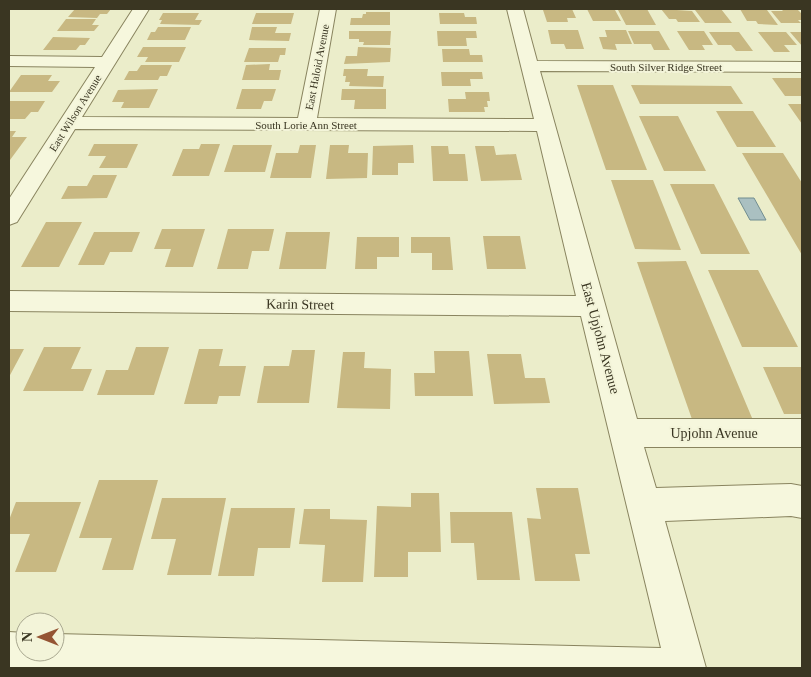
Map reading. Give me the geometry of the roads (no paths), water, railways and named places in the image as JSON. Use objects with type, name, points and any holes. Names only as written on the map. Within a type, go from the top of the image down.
[{"type":"street","name":"East Wilson Avenue","points":[[12,206],[68,123],[140,9]]},
{"type":"street","name":"East Haloid Avenue","points":[[306,125],[328,9]]},
{"type":"street","name":"East Upjohn Avenue","points":[[515,9],[686,668]]},
{"type":"street","points":[[9,61],[106,62]]},
{"type":"street","name":"South Silver Ridge Street","points":[[530,66],[802,67]]},
{"type":"street","name":"South Lorie Ann Street","points":[[68,123],[545,125]]},
{"type":"street","name":"Karin Street","points":[[9,301],[592,306]]},
{"type":"street","name":"Upjohn Avenue","points":[[625,433],[802,433]]},
{"type":"street","points":[[644,504],[792,500],[802,502]]},
{"type":"street","points":[[9,652],[686,668]]}]
